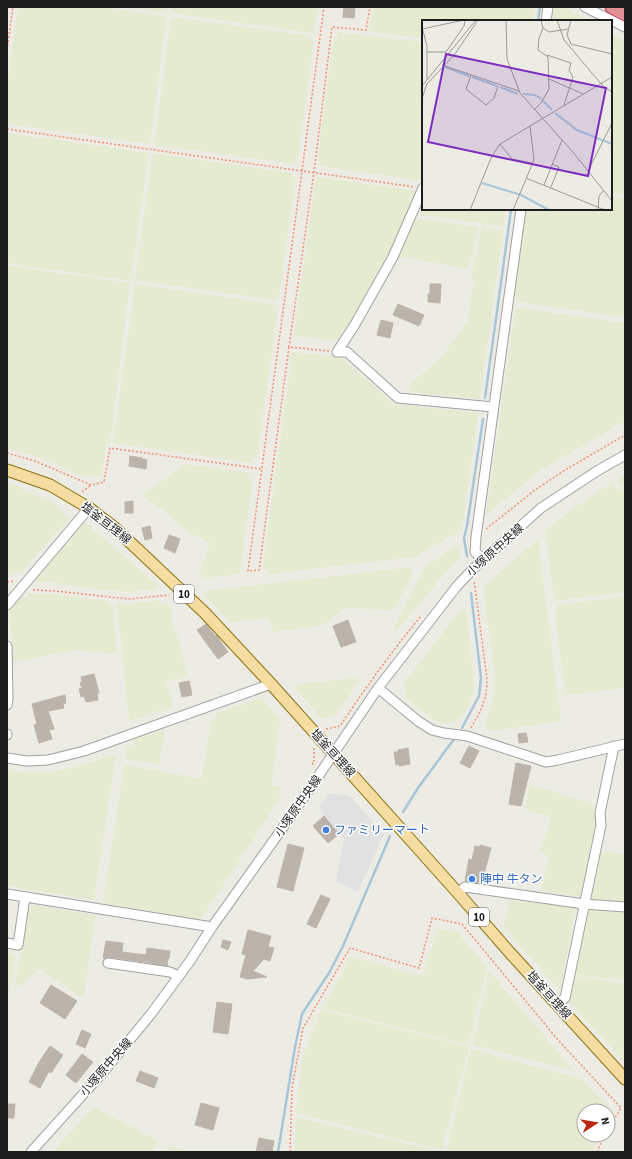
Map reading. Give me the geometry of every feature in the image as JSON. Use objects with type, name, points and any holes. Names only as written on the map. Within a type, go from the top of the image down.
[{"type":"highway","points":[[612,7],[625,14]]},
{"type":"main road","name":"塩釜亘理線","points":[[7,470],[50,485],[89,508],[116,529],[205,613],[334,754],[511,954],[625,1079]]},
{"type":"street","points":[[546,20],[548,7]]},
{"type":"street","points":[[585,7],[611,20]]},
{"type":"street","points":[[612,20],[625,27]]},
{"type":"street","points":[[337,352],[354,326],[393,257],[422,190]]},
{"type":"street","points":[[483,559],[475,552],[476,537],[521,210]]},
{"type":"street","points":[[337,352],[347,352],[398,398],[493,407]]},
{"type":"street","name":"小塚原中央線","points":[[31,1152],[105,1070],[151,1014],[334,754],[378,688],[457,586],[483,559],[541,508],[597,471],[625,456]]},
{"type":"street","points":[[7,605],[89,508]]},
{"type":"street","points":[[7,646],[7,705]]},
{"type":"street","points":[[7,758],[27,761],[48,760],[84,751],[270,684]]},
{"type":"street","points":[[378,688],[418,721],[432,730],[466,736],[546,762],[625,744]]},
{"type":"street","points":[[557,1004],[565,998],[601,825],[600,813],[614,746]]},
{"type":"street","points":[[458,893],[464,887],[584,904],[625,907]]},
{"type":"street","points":[[7,894],[212,928]]},
{"type":"street","points":[[7,943],[18,945],[25,897]]},
{"type":"street","points":[[108,963],[170,972],[179,976]]},
{"type":"path","points":[[7,50],[13,7]]},
{"type":"path","points":[[324,7],[248,571],[259,570],[314,172],[332,27],[366,30],[370,7]]},
{"type":"path","points":[[7,129],[422,188]]},
{"type":"path","points":[[289,347],[337,352]]},
{"type":"path","points":[[476,537],[541,486],[565,470],[625,435]]},
{"type":"path","points":[[7,452],[35,461],[91,485],[104,482],[110,448],[262,469]]},
{"type":"path","points":[[466,736],[484,704],[487,692],[487,680],[473,569]]},
{"type":"path","points":[[21,589],[129,599],[169,595]]},
{"type":"path","points":[[327,728],[335,728],[338,731]]},
{"type":"path","points":[[314,747],[314,761],[312,763],[315,766]]},
{"type":"path","points":[[290,1152],[292,1088],[304,1028],[350,948],[419,968],[432,918],[462,924],[558,1040],[621,1108],[616,1116]]},
{"type":"green space","points":[[18,7],[101,7],[167,16],[150,144],[7,124],[7,87]]},
{"type":"green space","points":[[125,7],[168,7],[167,13]]},
{"type":"green space","points":[[173,7],[318,7],[315,30],[313,30],[313,33],[172,13]]},
{"type":"green space","points":[[373,7],[535,7],[533,20],[422,20],[422,38],[372,32],[372,29],[370,28]]},
{"type":"green space","points":[[558,7],[563,7],[587,20],[553,20],[554,10]]},
{"type":"green space","points":[[171,17],[312,36],[311,41],[314,41],[298,158],[296,158],[295,164],[154,145]]},
{"type":"green space","points":[[338,32],[422,42],[422,181],[319,166],[320,161],[317,161],[334,37],[337,37]]},
{"type":"green space","points":[[612,34],[625,41],[625,194],[612,192]]},
{"type":"green space","points":[[7,133],[149,153],[131,281],[7,263]]},
{"type":"green space","points":[[153,153],[293,173],[293,177],[296,178],[279,297],[277,297],[276,300],[135,280]]},
{"type":"green space","points":[[317,177],[415,191],[399,232],[383,264],[348,326],[336,341],[294,336],[315,182]]},
{"type":"green space","points":[[612,197],[625,199],[625,317],[518,302],[519,298],[514,298],[526,210],[612,210]]},
{"type":"green space","points":[[422,204],[422,210],[506,210],[503,226],[421,215],[422,211],[419,211]]},
{"type":"green space","points":[[415,219],[479,227],[468,269],[397,256]]},
{"type":"green space","points":[[482,227],[503,230],[480,399],[411,392],[408,386],[441,358],[467,322],[474,281],[471,276]]},
{"type":"green space","points":[[7,266],[130,283],[110,443],[106,444],[102,476],[84,477],[41,458],[7,448]]},
{"type":"green space","points":[[135,284],[276,304],[275,307],[278,308],[257,458],[253,458],[252,463],[113,443]]},
{"type":"green space","points":[[518,308],[625,323],[625,421],[541,470],[486,515],[515,311]]},
{"type":"green space","points":[[292,352],[340,357],[394,404],[478,413],[462,530],[414,557],[271,574],[263,568]]},
{"type":"green space","points":[[184,464],[250,473],[249,478],[253,479],[240,574],[203,578],[199,575],[210,543],[185,530],[165,511],[143,496],[143,492],[156,486]]},
{"type":"green space","points":[[625,474],[625,486],[619,487],[619,478]]},
{"type":"green space","points":[[614,481],[615,490],[625,488],[625,592],[554,601],[545,531],[567,513]]},
{"type":"green space","points":[[7,482],[54,503],[69,519],[22,571],[7,575]]},
{"type":"green space","points":[[83,521],[159,586],[157,589],[129,592],[36,582],[35,578]]},
{"type":"green space","points":[[538,539],[561,721],[492,731],[484,726],[495,692],[495,679],[483,587]]},
{"type":"green space","points":[[459,544],[460,557],[395,633],[394,627],[425,567]]},
{"type":"green space","points":[[412,567],[413,573],[394,610],[346,608],[321,626],[272,632],[270,618],[230,622],[204,596],[205,591]]},
{"type":"green space","points":[[28,593],[52,594],[107,601],[107,604],[113,605],[117,654],[76,650],[13,662],[10,610],[12,605],[20,597],[28,597]]},
{"type":"green space","points":[[625,596],[625,688],[565,695],[555,613],[558,605]]},
{"type":"green space","points":[[158,600],[159,603],[164,602],[165,604],[170,604],[174,628],[187,675],[166,681],[173,706],[130,721],[117,603],[130,604]]},
{"type":"green space","points":[[463,607],[466,610],[474,682],[473,694],[460,719],[452,723],[442,723],[434,720],[406,698],[404,683]]},
{"type":"green space","points":[[356,678],[359,681],[335,716],[321,718],[294,687],[297,684]]},
{"type":"green space","points":[[262,698],[280,719],[272,786],[280,787],[279,800],[198,923],[107,908],[107,903],[103,902],[124,765],[202,779],[211,719],[215,720],[216,713]]},
{"type":"green space","points":[[165,730],[159,764],[125,759],[127,746],[133,747],[134,740]]},
{"type":"green space","points":[[113,754],[116,755],[94,900],[7,886],[7,770],[39,773],[58,771],[84,765]]},
{"type":"green space","points":[[530,784],[594,805],[596,823],[581,897],[541,891],[549,856],[540,852],[551,817],[525,809]]},
{"type":"green space","points":[[601,851],[625,854],[625,902],[589,900]]},
{"type":"green space","points":[[511,900],[576,907],[560,990],[503,927]]},
{"type":"green space","points":[[31,905],[96,915],[84,994],[79,996],[39,969],[20,986],[15,984],[27,908],[30,909]]},
{"type":"green space","points":[[588,909],[625,912],[625,980],[574,975]]},
{"type":"green space","points":[[437,928],[457,932],[487,967],[468,1045],[323,1008],[350,957],[423,976]]},
{"type":"green space","points":[[7,950],[11,951],[11,954],[16,954],[10,992],[7,996]]},
{"type":"green space","points":[[489,971],[574,1071],[473,1045]]},
{"type":"green space","points":[[573,976],[625,984],[625,1062],[568,1001]]},
{"type":"green space","points":[[321,1010],[469,1047],[442,1150],[296,1113],[302,1058]]},
{"type":"green space","points":[[471,1049],[581,1079],[606,1103],[576,1103],[576,1143],[596,1143],[593,1152],[446,1152]]},
{"type":"green space","points":[[95,1108],[157,1140],[153,1152],[53,1152],[86,1115]]},
{"type":"green space","points":[[296,1117],[441,1152],[295,1152]]},
{"type":"green space","points":[[169,1145],[189,1152],[166,1152]]},
{"type":"shaded area","points":[[329,793],[350,796],[384,834],[358,892],[336,881],[344,839],[318,808]]},
{"type":"building","points":[[344,7],[355,7],[354,18],[343,17]]},
{"type":"building","points":[[430,284],[441,284],[440,303],[428,302]]},
{"type":"building","points":[[398,304],[424,315],[419,326],[393,315]]},
{"type":"building","points":[[381,320],[393,323],[390,338],[377,335]]},
{"type":"building","points":[[130,456],[147,460],[146,469],[129,466]]},
{"type":"building","points":[[133,501],[133,513],[125,513],[125,502]]},
{"type":"building","points":[[150,526],[152,538],[145,540],[142,528]]},
{"type":"building","points":[[169,535],[180,539],[175,553],[164,548]]},
{"type":"building","points":[[348,620],[356,642],[341,647],[333,626]]},
{"type":"building","points":[[206,624],[228,652],[218,659],[197,630]]},
{"type":"building","points":[[94,674],[99,693],[97,693],[98,700],[86,702],[84,696],[81,697],[79,689],[82,688],[80,683],[82,682],[81,677]]},
{"type":"building","points":[[189,681],[192,695],[182,697],[179,683]]},
{"type":"building","points":[[65,695],[66,703],[63,704],[64,708],[48,711],[54,729],[49,730],[52,739],[39,743],[34,725],[37,724],[32,704]]},
{"type":"building","points":[[526,733],[528,742],[519,743],[518,734]]},
{"type":"building","points":[[469,746],[479,751],[470,768],[460,763]]},
{"type":"building","points":[[408,748],[410,764],[399,766],[399,764],[396,765],[394,752]]},
{"type":"building","points":[[516,763],[531,766],[521,806],[509,804]]},
{"type":"building","name":"ファミリーマート","points":[[324,816],[339,834],[328,843],[313,826]]},
{"type":"building","points":[[288,844],[304,848],[293,891],[277,887]]},
{"type":"building","points":[[480,845],[491,848],[483,878],[480,877],[479,883],[465,881],[469,859],[472,860],[475,846],[480,847]]},
{"type":"building","points":[[321,895],[330,899],[316,928],[307,924]]},
{"type":"building","points":[[248,930],[271,936],[268,947],[274,948],[270,961],[264,959],[253,971],[267,977],[247,979],[240,977],[246,955],[242,954]]},
{"type":"building","points":[[223,940],[231,942],[228,950],[221,947]]},
{"type":"building","points":[[106,941],[123,943],[122,952],[146,955],[147,948],[170,951],[167,966],[109,957],[103,958]]},
{"type":"building","points":[[51,985],[77,1001],[65,1019],[40,1003]]},
{"type":"building","points":[[217,1002],[232,1004],[228,1034],[213,1032]]},
{"type":"building","points":[[82,1030],[91,1034],[85,1048],[76,1044]]},
{"type":"building","points":[[50,1046],[63,1055],[51,1073],[49,1071],[40,1088],[29,1082],[39,1062]]},
{"type":"building","points":[[82,1054],[93,1062],[76,1083],[66,1075]]},
{"type":"building","points":[[140,1071],[158,1078],[154,1088],[136,1081]]},
{"type":"building","points":[[201,1103],[219,1108],[213,1130],[195,1125]]},
{"type":"building","points":[[7,1104],[15,1104],[14,1118],[7,1118]]},
{"type":"building","points":[[259,1138],[274,1141],[272,1152],[256,1152]]},
{"type":"waterway","points":[[538,20],[540,7]]},
{"type":"waterway","points":[[485,398],[511,210]]},
{"type":"waterway","points":[[467,556],[464,538],[483,419]]},
{"type":"waterway","points":[[462,728],[479,696],[481,678],[471,593]]},
{"type":"waterway","points":[[403,812],[418,788],[454,739]]},
{"type":"waterway","points":[[278,1152],[295,1047],[302,1014],[329,973],[343,946],[390,836]]},
{"type":"place","name":"ファミリーマート","points":[[326,830]]},
{"type":"place","name":"陣中 牛タン","points":[[472,879]]}]
